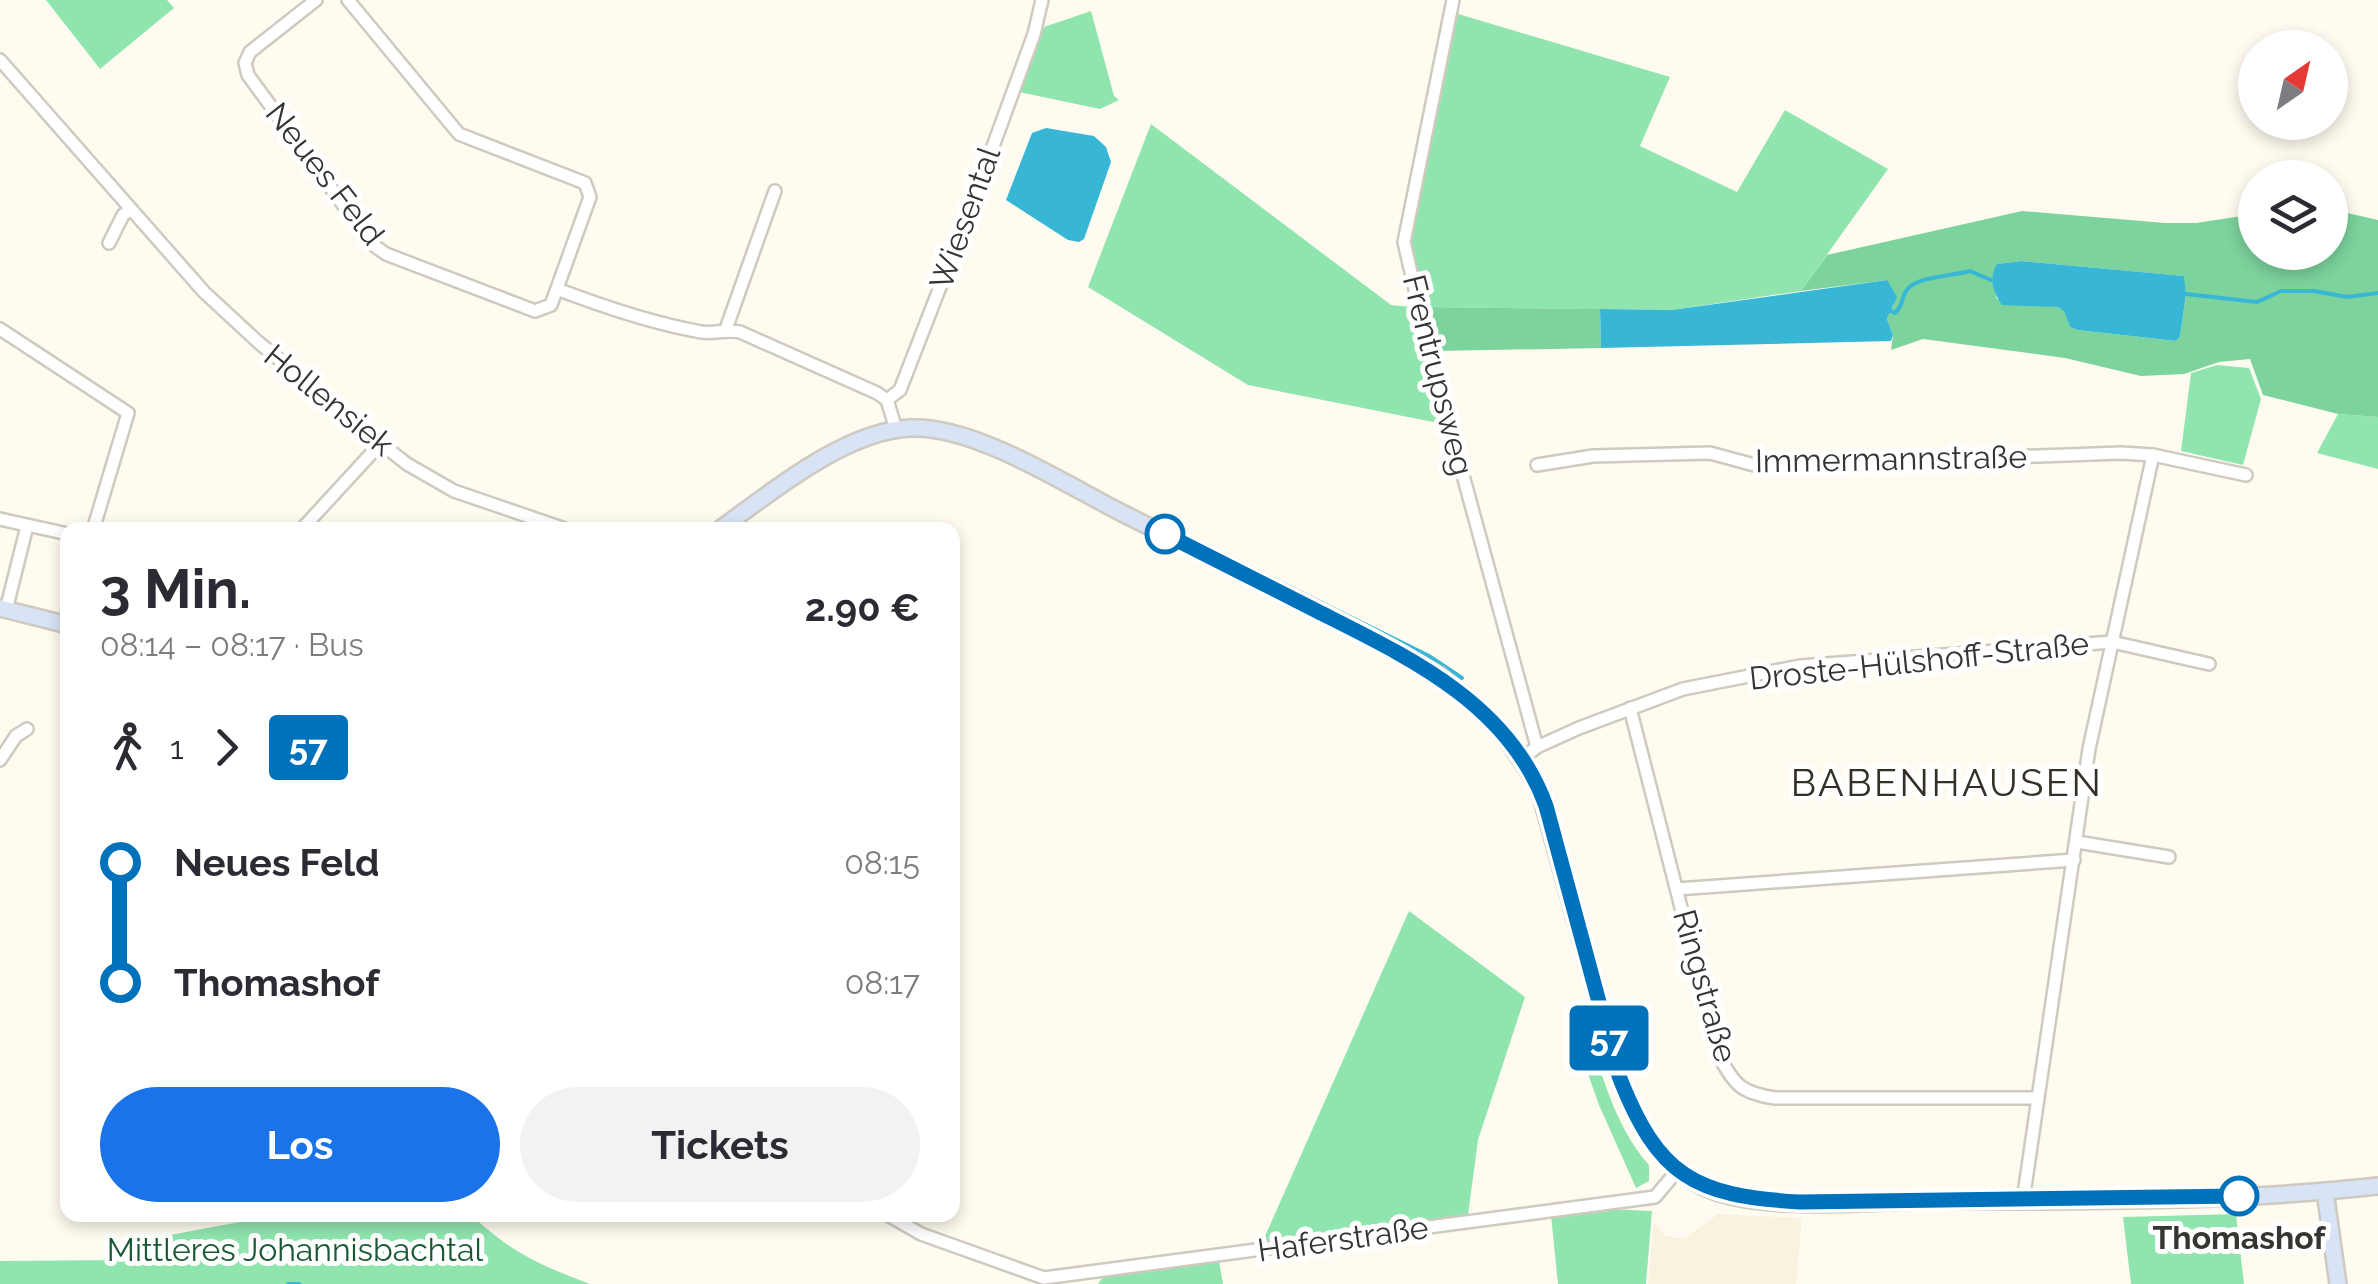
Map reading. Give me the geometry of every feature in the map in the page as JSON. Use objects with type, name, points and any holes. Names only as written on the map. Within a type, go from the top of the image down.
[{"type":"main road","points":[[731,522],[842,448],[868,436],[896,429],[939,429],[974,439],[1408,658],[1464,694],[1522,758],[1546,806],[1619,1076],[1646,1135],[1677,1171],[1708,1188],[1764,1200],[2024,1201],[2326,1192],[2378,1186]]},
{"type":"main road","points":[[3,609],[60,624]]},
{"type":"main road","points":[[2326,1192],[2338,1284]]},
{"type":"street","name":"Neues Feld","points":[[316,0],[250,52],[245,64],[248,75],[372,244],[386,254],[535,311],[552,306],[557,290]]},
{"type":"street","points":[[348,0],[459,134],[585,183],[590,197],[557,290],[660,324],[708,333],[726,329],[740,332],[877,393],[886,400],[896,429]]},
{"type":"street","name":"Wiesental","points":[[886,400],[900,390],[1034,34],[1042,0]]},
{"type":"street","name":"Frentrupsweg","points":[[1453,0],[1404,242],[1430,354],[1537,747]]},
{"type":"street","name":"Hollensiek","points":[[0,60],[170,258],[244,330],[407,464],[454,491],[545,522]]},
{"type":"street","points":[[726,329],[775,190]]},
{"type":"street","points":[[110,244],[130,210]]},
{"type":"street","points":[[0,330],[128,413],[95,522]]},
{"type":"street","points":[[307,522],[380,443]]},
{"type":"street","name":"Immermannstraße","points":[[1537,465],[1593,456],[1710,453],[1758,466],[2121,453],[2153,455],[2246,475]]},
{"type":"street","points":[[2024,1201],[2090,748],[2153,455]]},
{"type":"street","points":[[0,518],[60,532]]},
{"type":"street","points":[[3,609],[27,526]]},
{"type":"street","name":"Droste-Hülshoff-Straße","points":[[1522,758],[1537,747],[1683,689],[1800,666],[2112,642],[2209,664]]},
{"type":"street","name":"Ringstraße","points":[[1630,708],[1719,1056],[1739,1087],[1775,1098],[2037,1098]]},
{"type":"street","points":[[0,760],[16,736],[28,729]]},
{"type":"street","points":[[2077,842],[2170,857]]},
{"type":"street","points":[[1677,889],[2074,860]]},
{"type":"street","name":"Haferstraße","points":[[900,1222],[921,1234],[1044,1278],[1655,1197],[1677,1171]]},
{"type":"shaded area","points":[[1718,1214],[1802,1218],[1796,1284],[1648,1284],[1654,1223],[1666,1236],[1685,1238]]},
{"type":"green space","points":[[46,0],[167,0],[174,8],[100,69]]},
{"type":"green space","points":[[1091,11],[1114,96],[1119,100],[1100,109],[1019,92],[1044,27]]},
{"type":"green space","points":[[1455,13],[1670,77],[1640,146],[1737,192],[1785,110],[1888,169],[1801,291],[1672,310],[1424,307],[1408,243]]},
{"type":"green space","points":[[1151,124],[1391,305],[1412,307],[1443,424],[1248,385],[1088,287]]},
{"type":"green space","points":[[2022,211],[2196,223],[2238,217],[2238,270],[2348,270],[2348,213],[2378,220],[2378,417],[2338,414],[2263,395],[2250,359],[2219,362],[2184,374],[2141,376],[2065,358],[1923,339],[1891,350],[1893,335],[1887,319],[1894,304],[1887,280],[1801,291],[1827,255]],"holes":[[[2021,261],[2183,276],[2186,294],[2180,337],[2176,341],[2077,330],[2070,327],[2064,310],[2058,307],[1997,299],[1993,273],[1998,264]]]},
{"type":"green space","points":[[1424,307],[1600,309],[1601,348],[1436,351]]},
{"type":"green space","points":[[2217,365],[2249,368],[2261,399],[2243,465],[2181,451],[2191,373]]},
{"type":"green space","points":[[2338,414],[2378,417],[2378,469],[2317,453]]},
{"type":"green space","points":[[1409,911],[1525,997],[1478,1140],[1468,1215],[1262,1243]]},
{"type":"green space","points":[[1581,1008],[1616,1111],[1649,1165],[1649,1181],[1636,1188],[1599,1105],[1569,1020]]},
{"type":"green space","points":[[1608,1209],[1652,1211],[1646,1284],[1558,1284],[1551,1215]]},
{"type":"green space","points":[[2236,1214],[2244,1284],[2131,1284],[2123,1217]]},
{"type":"green space","name":"Mittleres Johannisbachtal","points":[[240,1222],[479,1222],[527,1257],[590,1284],[0,1284],[0,1261],[116,1260],[170,1235]]},
{"type":"green space","points":[[1219,1261],[1223,1284],[1098,1284],[1103,1277]]},
{"type":"water","points":[[1046,128],[1094,136],[1106,147],[1111,162],[1084,239],[1079,242],[1068,240],[1006,200],[1032,133]]},
{"type":"water","points":[[2021,261],[2184,276],[2186,294],[2180,337],[2176,341],[2077,330],[2070,327],[2064,311],[2058,307],[2002,305],[1993,285],[1994,269],[1997,264]]},
{"type":"water","points":[[1887,280],[1897,297],[1887,319],[1893,335],[1891,341],[1601,348],[1600,309],[1672,310]]},
{"type":"waterway","points":[[1889,310],[1895,313],[1906,291],[1926,279],[1970,271],[1991,280]]},
{"type":"waterway","points":[[2186,294],[2257,302],[2281,291],[2347,297],[2378,293]]},
{"type":"waterway","points":[[1181,533],[1429,656],[1462,678]]},
{"type":"waterway","points":[[288,1284],[299,1284]]},
{"type":"bus line","name":"57","points":[[1165,534],[1440,676],[1503,734],[1532,773],[1546,806],[1619,1076],[1632,1110],[1646,1135],[1677,1171],[1708,1188],[1738,1197],[1800,1202],[2239,1196]]},
{"type":"place","name":"Thomashof","points":[[2239,1196]]},
{"type":"district","name":"BABENHAUSEN","points":[[1947,783]]}]
